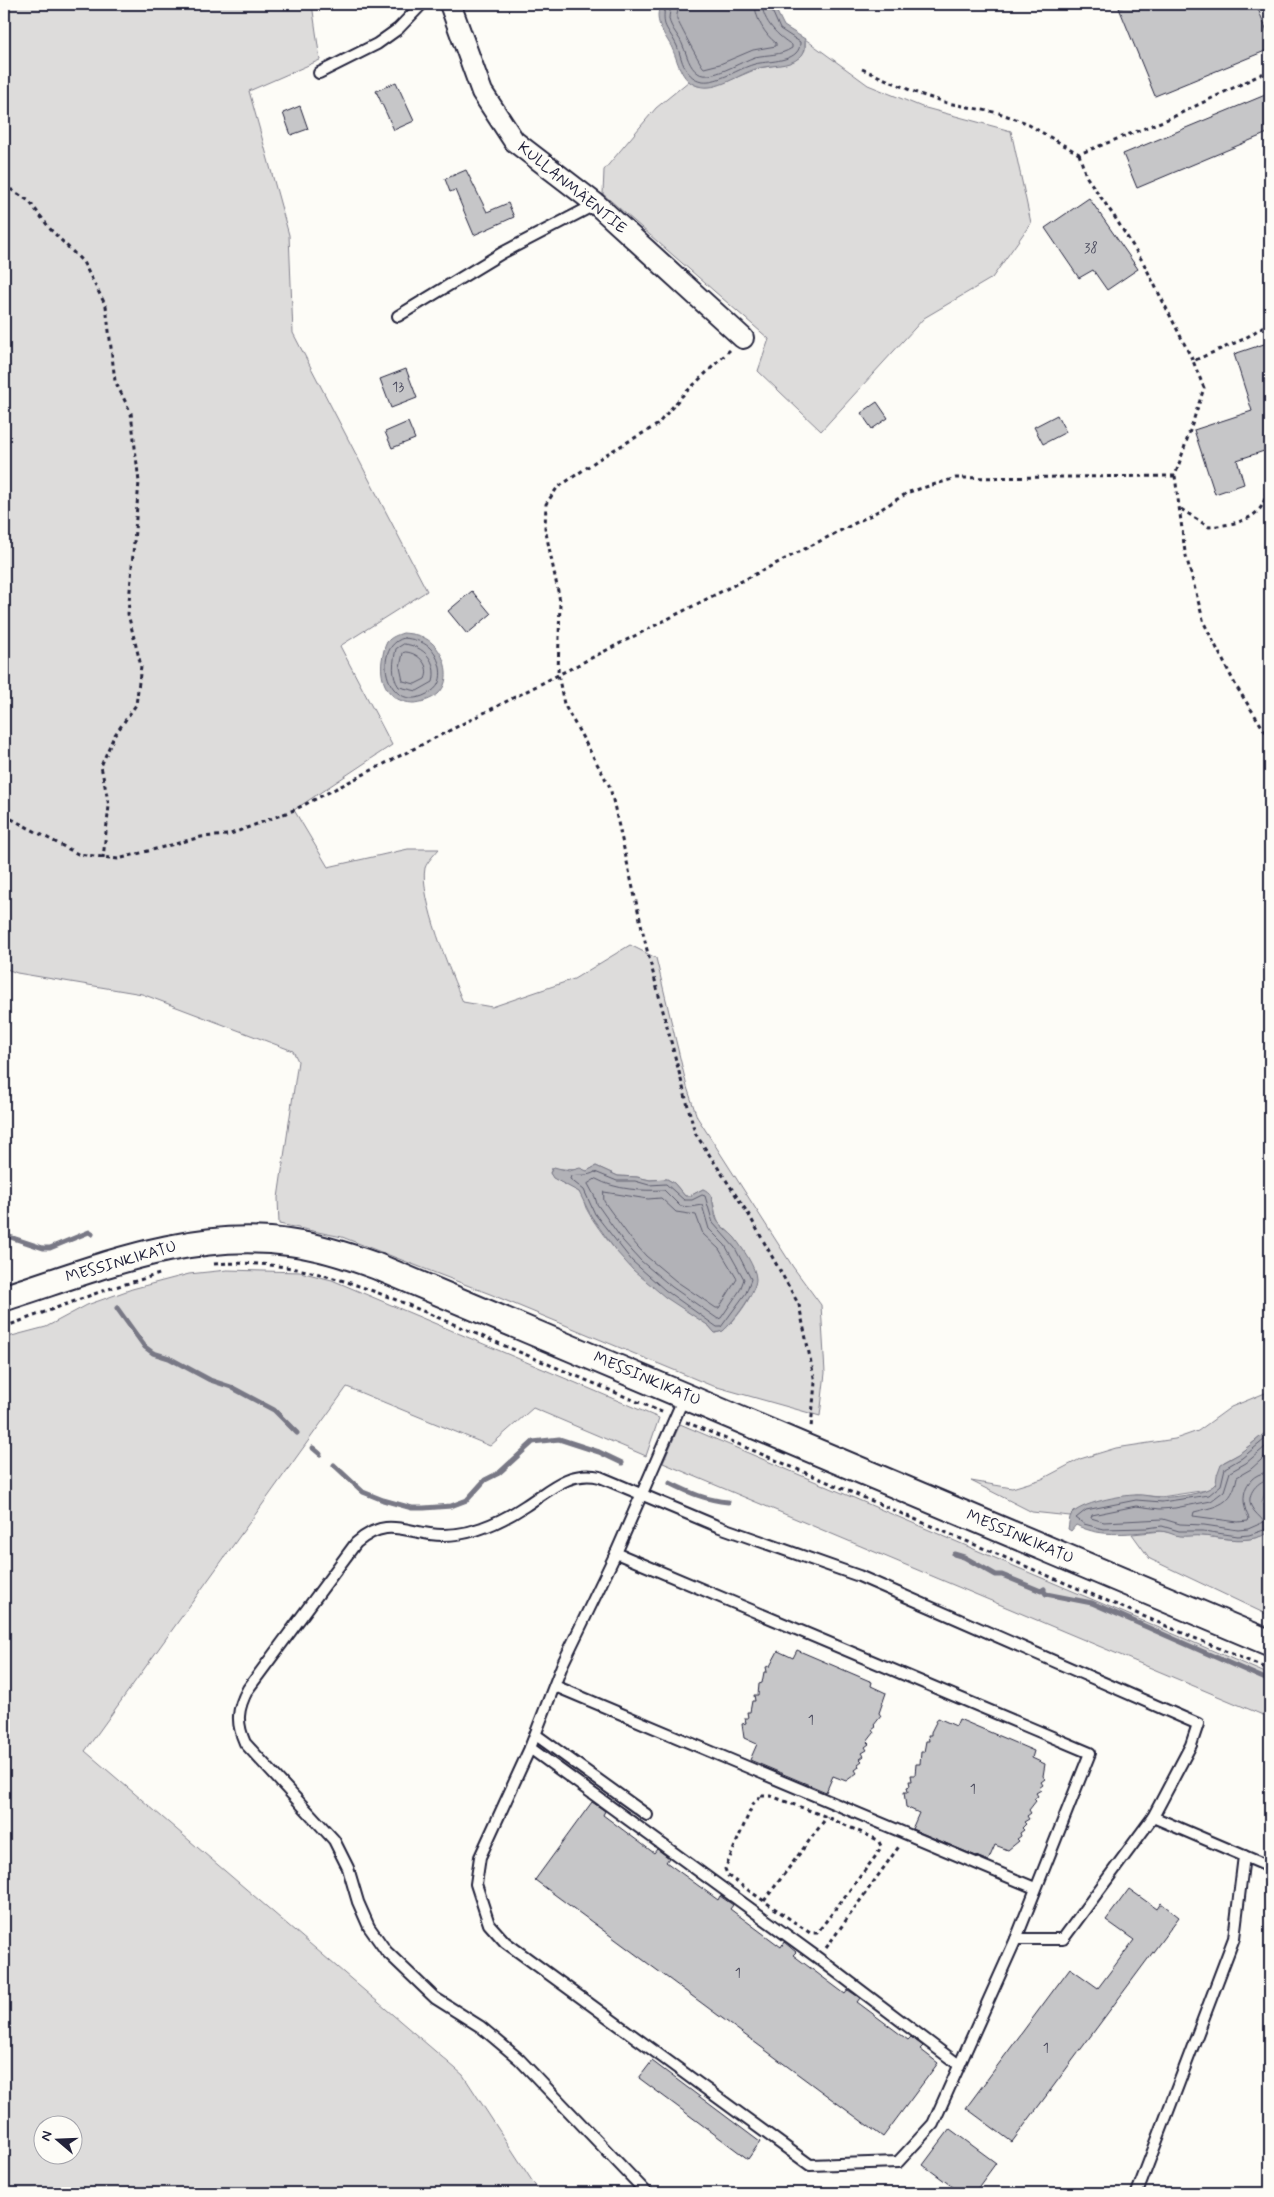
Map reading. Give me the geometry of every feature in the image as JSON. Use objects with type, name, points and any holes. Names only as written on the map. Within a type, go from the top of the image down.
[{"type":"street","name":"KULLANMÄENTIE","points":[[450,4],[482,92],[514,141],[596,204],[743,338]]},
{"type":"street","name":"MESSINKIKATU","points":[[4,1298],[137,1254],[180,1245],[245,1241],[291,1242],[330,1251],[376,1266],[1270,1643]]},
{"type":"lane","points":[[319,73],[384,39],[398,29],[422,4]]},
{"type":"lane","points":[[398,316],[502,252],[596,204]]},
{"type":"lane","points":[[616,1553],[1090,1753],[1016,1939],[933,2124],[898,2162],[810,2165],[505,1942],[489,1924],[476,1884],[480,1857],[536,1735],[563,1664],[616,1553],[685,1395]]},
{"type":"lane","points":[[647,2193],[519,2059],[481,2027],[435,1998],[386,1951],[369,1927],[358,1902],[348,1868],[334,1840],[246,1743],[238,1723],[242,1701],[261,1669],[356,1542],[367,1534],[376,1529],[392,1527],[441,1535],[461,1534],[485,1527],[506,1517],[525,1507],[551,1486],[567,1479],[580,1475],[600,1477],[718,1526],[858,1576],[1198,1724],[1191,1746],[1153,1818],[1062,1939],[1016,1939]]},
{"type":"lane","points":[[555,1686],[1035,1888]]},
{"type":"lane","points":[[536,1735],[647,1815]]},
{"type":"lane","points":[[530,1748],[818,1958],[959,2065]]},
{"type":"lane","points":[[1153,1818],[1270,1867]]},
{"type":"lane","points":[[1137,2193],[1234,1938],[1244,1856]]},
{"type":"path","points":[[862,69],[919,94],[947,103],[999,113],[1024,122],[1079,154],[1086,176],[1143,262],[1193,361],[1204,388],[1175,476],[1185,552],[1204,623],[1236,686],[1270,739]]},
{"type":"path","points":[[1079,154],[1174,117],[1270,70]]},
{"type":"path","points":[[4,185],[29,201],[52,230],[83,262],[106,306],[115,381],[131,413],[139,482],[128,614],[142,666],[136,705],[114,736],[102,766],[109,806],[103,858]]},
{"type":"path","points":[[1193,361],[1244,339],[1270,322]]},
{"type":"path","points":[[743,338],[680,398],[657,425],[605,454],[557,488],[546,504],[545,528],[560,601],[558,674],[564,704],[610,787],[647,950],[695,1133],[749,1215],[799,1305],[815,1382],[809,1447]]},
{"type":"path","points":[[4,814],[78,854],[103,858],[118,859],[201,837],[228,834],[294,810],[873,514],[909,492],[956,478],[1175,476]]},
{"type":"path","points":[[1180,509],[1209,527],[1233,524],[1257,512],[1263,504],[1270,476]]},
{"type":"path","points":[[209,1265],[243,1264],[294,1268],[332,1276],[357,1284],[1270,1670]]},
{"type":"path","points":[[4,1327],[105,1290],[165,1272]]},
{"type":"path","points":[[761,1796],[771,1796],[828,1817],[878,1840],[881,1846],[878,1853],[817,1933],[810,1933],[728,1876],[725,1869],[753,1804],[761,1796]]},
{"type":"path","points":[[764,1902],[828,1817]]},
{"type":"path","points":[[818,1958],[908,1835]]},
{"type":"shaded area","points":[[4,4],[312,4],[320,60],[249,91],[289,235],[293,333],[427,591],[340,646],[392,745],[294,810],[328,867],[408,849],[439,849],[425,868],[424,881],[437,935],[463,1002],[492,1007],[574,979],[630,945],[656,958],[687,1087],[697,1117],[793,1267],[821,1305],[825,1373],[820,1416],[710,1385],[490,1294],[342,1237],[279,1224],[278,1198],[298,1061],[293,1051],[142,994],[17,973],[4,968]],"holes":[[[596,1166],[618,1176],[650,1180],[667,1179],[674,1183],[685,1196],[690,1196],[703,1189],[710,1196],[719,1224],[736,1240],[755,1275],[753,1290],[745,1306],[723,1331],[715,1333],[709,1326],[660,1290],[625,1261],[599,1229],[586,1208],[581,1194],[574,1188],[556,1180],[550,1173],[552,1168],[587,1171]]]},
{"type":"shaded area","points":[[805,39],[868,85],[922,107],[1011,131],[1031,223],[992,278],[924,318],[821,431],[758,371],[769,339],[603,194],[604,170],[656,108],[689,81],[698,86],[728,81],[759,68],[788,63],[800,57],[805,50]]},
{"type":"shaded area","points":[[227,1270],[300,1272],[332,1280],[659,1418],[646,1456],[533,1408],[490,1446],[347,1387],[85,1751],[463,2075],[540,2193],[4,2193],[4,1338],[46,1327],[87,1305],[132,1289],[189,1274]]},
{"type":"shaded area","points":[[1270,1391],[1270,1429],[1239,1454],[1224,1462],[1215,1485],[1207,1490],[1161,1497],[1136,1495],[1075,1511],[1070,1516],[1032,1512],[971,1481],[1012,1488],[1042,1479],[1080,1459],[1116,1448],[1175,1439],[1198,1431],[1231,1407]]},
{"type":"shaded area","points":[[680,1424],[1270,1675],[1270,1718],[663,1463]]},
{"type":"shaded area","points":[[1162,1531],[1238,1540],[1262,1536],[1270,1532],[1270,1616],[1150,1559],[1132,1534]]},
{"type":"water","points":[[661,4],[773,4],[784,26],[805,39],[804,51],[800,57],[790,63],[749,71],[728,82],[713,87],[698,86],[687,80],[683,75],[671,46],[662,31],[658,15]]},
{"type":"water","points":[[403,633],[418,635],[429,640],[437,648],[444,660],[446,675],[443,688],[436,696],[430,699],[413,703],[405,702],[392,695],[384,683],[381,668],[385,646],[390,639]]},
{"type":"water","points":[[596,1166],[618,1176],[650,1180],[667,1179],[674,1183],[685,1196],[690,1196],[703,1189],[707,1191],[712,1199],[718,1222],[733,1236],[741,1247],[751,1263],[756,1279],[748,1299],[723,1331],[715,1333],[709,1326],[665,1297],[633,1270],[616,1251],[591,1216],[579,1192],[553,1178],[550,1173],[554,1167],[569,1171],[580,1168],[587,1171]]},
{"type":"water","points":[[1270,1429],[1270,1489],[1265,1493],[1262,1502],[1267,1509],[1270,1509],[1270,1532],[1262,1536],[1237,1540],[1179,1536],[1160,1531],[1107,1533],[1097,1532],[1076,1525],[1071,1531],[1068,1529],[1071,1515],[1083,1507],[1101,1500],[1139,1495],[1172,1497],[1190,1495],[1206,1490],[1216,1483],[1221,1464],[1239,1454]]},
{"type":"building","points":[[1131,4],[1256,4],[1270,38],[1270,49],[1155,96],[1119,8]]},
{"type":"building","points":[[396,82],[414,121],[394,130],[376,91]]},
{"type":"building","points":[[1270,93],[1270,132],[1137,188],[1123,154]]},
{"type":"building","points":[[300,106],[308,129],[291,135],[283,113]]},
{"type":"building","points":[[466,170],[487,212],[508,203],[514,217],[474,235],[455,190],[450,192],[445,179]]},
{"type":"building","points":[[1089,198],[1138,269],[1107,290],[1093,270],[1079,278],[1045,228]]},
{"type":"building","points":[[1270,342],[1270,449],[1237,460],[1244,484],[1215,494],[1194,430],[1252,411],[1234,354]]},
{"type":"building","points":[[406,369],[417,398],[391,408],[380,379]]},
{"type":"building","points":[[877,402],[888,418],[872,429],[861,413]]},
{"type":"building","points":[[1057,415],[1066,432],[1043,444],[1034,427]]},
{"type":"building","points":[[408,422],[415,439],[392,448],[385,432]]},
{"type":"building","points":[[472,591],[491,614],[467,634],[448,611]]},
{"type":"building","points":[[797,1650],[872,1682],[871,1686],[886,1693],[879,1713],[881,1716],[874,1725],[876,1727],[872,1730],[874,1733],[867,1742],[869,1744],[865,1747],[867,1750],[862,1753],[864,1756],[860,1759],[862,1761],[855,1770],[857,1773],[846,1781],[833,1776],[826,1792],[750,1760],[757,1744],[744,1738],[742,1724],[746,1723],[745,1718],[748,1718],[747,1712],[750,1712],[752,1701],[755,1701],[754,1695],[758,1695],[759,1684],[762,1683],[764,1672],[767,1672],[766,1667],[770,1666],[778,1651],[793,1658]]},
{"type":"building","points":[[938,1718],[956,1726],[959,1719],[1034,1751],[1032,1758],[1045,1764],[1043,1776],[1045,1779],[1041,1782],[1043,1785],[1039,1788],[1041,1790],[1036,1793],[1038,1796],[1034,1799],[1036,1801],[1029,1810],[1031,1813],[1027,1816],[1029,1819],[1024,1822],[1026,1824],[1022,1828],[1024,1830],[1017,1839],[1019,1841],[1008,1850],[995,1845],[988,1861],[912,1829],[919,1813],[906,1807],[904,1792],[908,1792],[909,1781],[912,1781],[911,1775],[915,1775],[916,1764],[920,1764],[921,1752],[924,1752],[926,1741],[929,1741],[928,1735],[931,1735]]},
{"type":"building","points":[[592,1802],[605,1811],[603,1815],[654,1853],[657,1849],[669,1858],[666,1862],[718,1900],[720,1896],[733,1905],[730,1909],[781,1947],[784,1942],[796,1952],[793,1955],[845,1994],[848,1990],[860,1998],[857,2002],[908,2040],[911,2037],[923,2046],[920,2049],[938,2063],[883,2137],[535,1880]]},
{"type":"building","points":[[1129,1889],[1157,1909],[1161,1903],[1179,1917],[1012,2142],[966,2108],[1070,1968],[1098,1988],[1134,1940],[1106,1920]]},
{"type":"building","points":[[652,2061],[760,2142],[748,2159],[639,2078]]},
{"type":"building","points":[[950,2129],[996,2163],[974,2193],[961,2193],[923,2165]]},
{"type":"waterway","points":[[4,1235],[43,1248],[50,1248],[89,1232],[92,1234]]},
{"type":"waterway","points":[[117,1308],[145,1347],[153,1353],[169,1358],[210,1380],[231,1387],[274,1410],[297,1433]]},
{"type":"waterway","points":[[334,1465],[363,1492],[412,1508],[424,1508],[451,1506],[467,1500],[485,1480],[499,1473],[533,1442],[559,1439],[599,1452],[622,1463]]},
{"type":"waterway","points":[[313,1448],[320,1454]]},
{"type":"waterway","points":[[670,1483],[698,1496],[728,1502]]},
{"type":"waterway","points":[[954,1554],[964,1557],[996,1575],[1002,1575],[1041,1591],[1044,1589]]},
{"type":"waterway","points":[[1043,1590],[1046,1594],[1092,1603],[1270,1681]]}]
